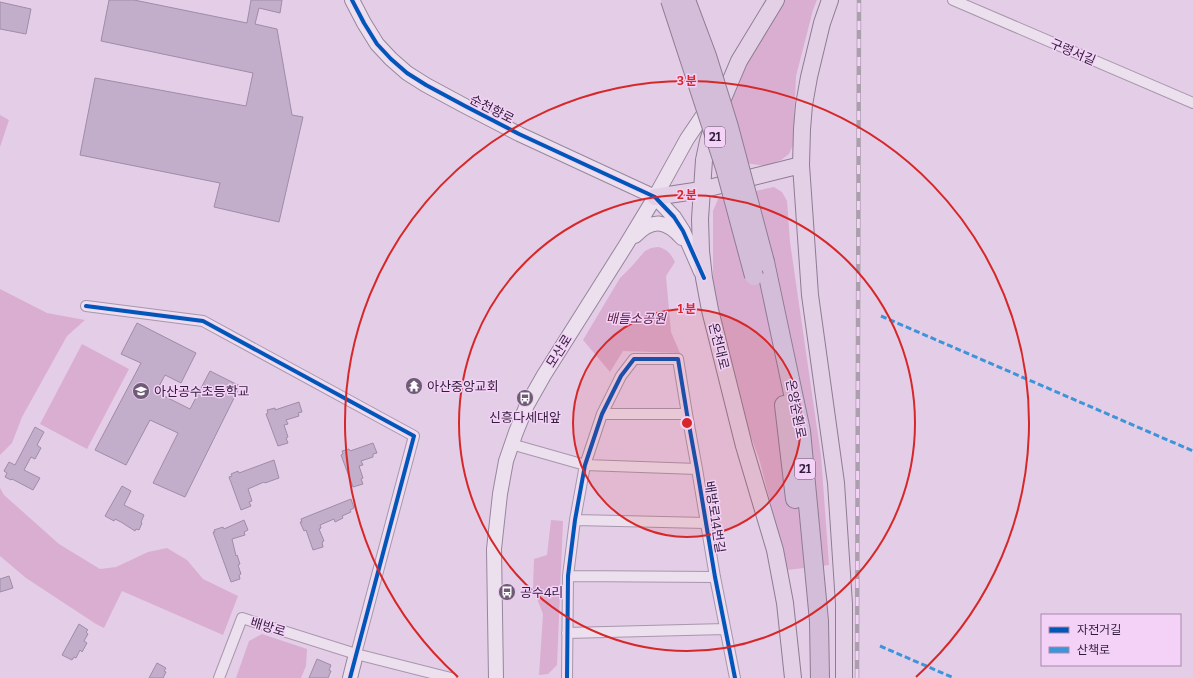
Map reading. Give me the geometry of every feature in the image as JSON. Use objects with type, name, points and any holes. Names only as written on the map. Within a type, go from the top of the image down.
[{"type":"highway","name":"21","points":[[670,0],[760,269]]},
{"type":"highway","name":"21","points":[[686,0],[707,56],[729,127],[760,269]]},
{"type":"highway","name":"온양순환로","points":[[760,269],[777,355],[788,427],[805,598],[809,678]]},
{"type":"highway","name":"온양순환로","points":[[760,269],[801,431],[819,621],[820,678]]},
{"type":"main road","name":"온천대로","points":[[776,0],[739,61],[719,108],[708,141],[704,160],[700,225],[704,278],[717,339],[744,446],[775,550],[785,603],[793,678]]},
{"type":"main road","points":[[830,0],[822,23],[804,105],[801,164],[810,295],[836,483],[844,604],[844,678]]},
{"type":"main road","points":[[655,197],[701,190],[801,164]]},
{"type":"street","name":"순천향로","points":[[352,0],[377,44],[407,73],[426,85],[519,134],[655,197]]},
{"type":"street","name":"구령서길","points":[[953,0],[1193,103]]},
{"type":"street","name":"모산로","points":[[496,678],[494,550],[500,494],[505,468],[516,432],[527,405],[544,375],[626,245],[687,139],[739,61]]},
{"type":"street","points":[[655,197],[674,217],[683,231],[690,250],[704,278]]},
{"type":"street","points":[[626,245],[639,231],[644,228],[654,223],[663,223],[681,237],[690,250]]},
{"type":"street","points":[[86,306],[203,321],[414,436],[350,678]]},
{"type":"street","name":"배방로14번길","points":[[602,414],[621,376],[634,359],[678,359],[715,577],[735,678]]},
{"type":"street","points":[[567,678],[568,576],[575,520],[585,465],[602,414],[687,414]]},
{"type":"street","points":[[512,444],[585,465],[697,469]]},
{"type":"street","points":[[575,520],[706,523]]},
{"type":"street","points":[[568,576],[715,577]]},
{"type":"street","name":"배방로","points":[[219,678],[242,618],[356,654]]},
{"type":"street","points":[[567,632],[725,629]]},
{"type":"street","points":[[356,654],[451,678]]},
{"type":"green space","points":[[782,0],[817,0],[796,76],[793,145],[789,154],[781,160],[765,166],[725,160],[714,141],[743,67]]},
{"type":"green space","points":[[0,115],[9,120],[0,147]]},
{"type":"green space","points":[[774,187],[782,192],[787,201],[790,242],[821,456],[829,565],[787,570],[760,462],[742,411],[725,343],[713,283],[713,211],[718,199]]},
{"type":"green space","name":"배들소공원","points":[[658,247],[668,252],[675,262],[666,276],[671,332],[680,353],[623,351],[610,372],[583,340],[620,278],[645,251]]},
{"type":"green space","points":[[0,289],[47,313],[85,320],[67,336],[22,417],[12,443],[0,455]]},
{"type":"green space","points":[[82,344],[129,369],[87,449],[40,424]]},
{"type":"green space","points":[[0,488],[4,495],[59,544],[100,569],[116,567],[148,552],[167,548],[187,560],[203,579],[238,596],[223,635],[122,591],[104,628],[26,578],[0,556]]},
{"type":"green space","points":[[551,520],[563,521],[557,665],[548,674],[539,675],[543,614],[533,589],[534,559],[547,555]]},
{"type":"green space","points":[[262,634],[307,649],[306,666],[301,678],[236,678],[249,641]]},
{"type":"building","points":[[109,0],[134,0],[247,23],[251,0],[282,0],[280,13],[259,8],[255,24],[277,29],[292,115],[303,117],[279,222],[214,207],[220,183],[80,155],[95,78],[246,106],[253,73],[101,41]]},
{"type":"building","points":[[0,2],[31,9],[26,34],[0,29]]},
{"type":"building","points":[[137,323],[196,353],[181,383],[165,375],[156,392],[190,409],[210,371],[240,386],[185,497],[153,483],[178,433],[150,420],[126,465],[95,450],[141,363],[121,354]]},
{"type":"building","points":[[299,402],[302,412],[298,413],[299,416],[286,420],[288,424],[284,425],[288,437],[286,438],[288,443],[278,446],[266,414],[268,413],[267,410],[275,408],[275,410]]},
{"type":"building","points":[[35,427],[44,432],[37,445],[41,448],[35,459],[31,457],[24,470],[40,478],[33,490],[5,477],[7,473],[4,471],[9,462],[15,465]]},
{"type":"building","points":[[373,443],[377,453],[373,454],[373,457],[361,461],[363,465],[359,466],[363,478],[361,479],[363,484],[353,487],[341,455],[343,454],[342,451],[349,449],[350,451]]},
{"type":"building","points":[[274,460],[279,478],[265,483],[264,482],[248,489],[252,501],[249,502],[251,506],[241,510],[229,477],[232,476],[231,474],[238,471],[239,473]]},
{"type":"building","points":[[122,486],[131,491],[124,505],[144,515],[139,530],[136,529],[135,531],[115,519],[114,521],[105,516]]},
{"type":"building","points":[[351,499],[354,508],[350,510],[351,512],[342,516],[343,518],[335,522],[334,519],[320,525],[321,528],[319,529],[324,541],[322,542],[323,547],[313,550],[306,530],[304,531],[300,522],[302,522],[301,519]]},
{"type":"building","points":[[244,520],[248,530],[244,532],[245,535],[232,539],[236,556],[237,555],[240,564],[238,565],[241,574],[239,575],[240,579],[231,582],[213,532],[215,532],[214,530],[223,527],[224,529]]},
{"type":"building","points":[[9,576],[13,588],[0,592],[0,579]]},
{"type":"building","points":[[79,624],[88,630],[86,632],[88,634],[84,641],[87,643],[82,652],[80,650],[76,658],[74,657],[72,660],[62,655]]},
{"type":"building","points":[[317,659],[331,665],[329,670],[331,671],[328,678],[309,678]]},
{"type":"building","points":[[157,663],[166,668],[163,678],[149,678]]},
{"type":"railway","points":[[857,678],[859,0]]},
{"type":"marked path","points":[[881,316],[1193,451]]},
{"type":"marked path","points":[[880,646],[954,678]]},
{"type":"cycle path","points":[[352,0],[377,44],[407,73],[426,85],[519,134],[655,197],[674,217],[683,231],[704,278]]},
{"type":"cycle path","points":[[86,306],[203,321],[414,436],[350,678]]},
{"type":"cycle path","points":[[567,678],[568,576],[575,520],[585,465],[602,414],[621,376],[634,359],[678,359],[715,577],[735,678]]},
{"type":"place","name":"아산중앙교회","points":[[414,386]]},
{"type":"place","name":"아산공수초등학교","points":[[141,391]]},
{"type":"place","name":"신흥다세대앞","points":[[525,398]]},
{"type":"place","name":"공수4리","points":[[507,592]]}]
